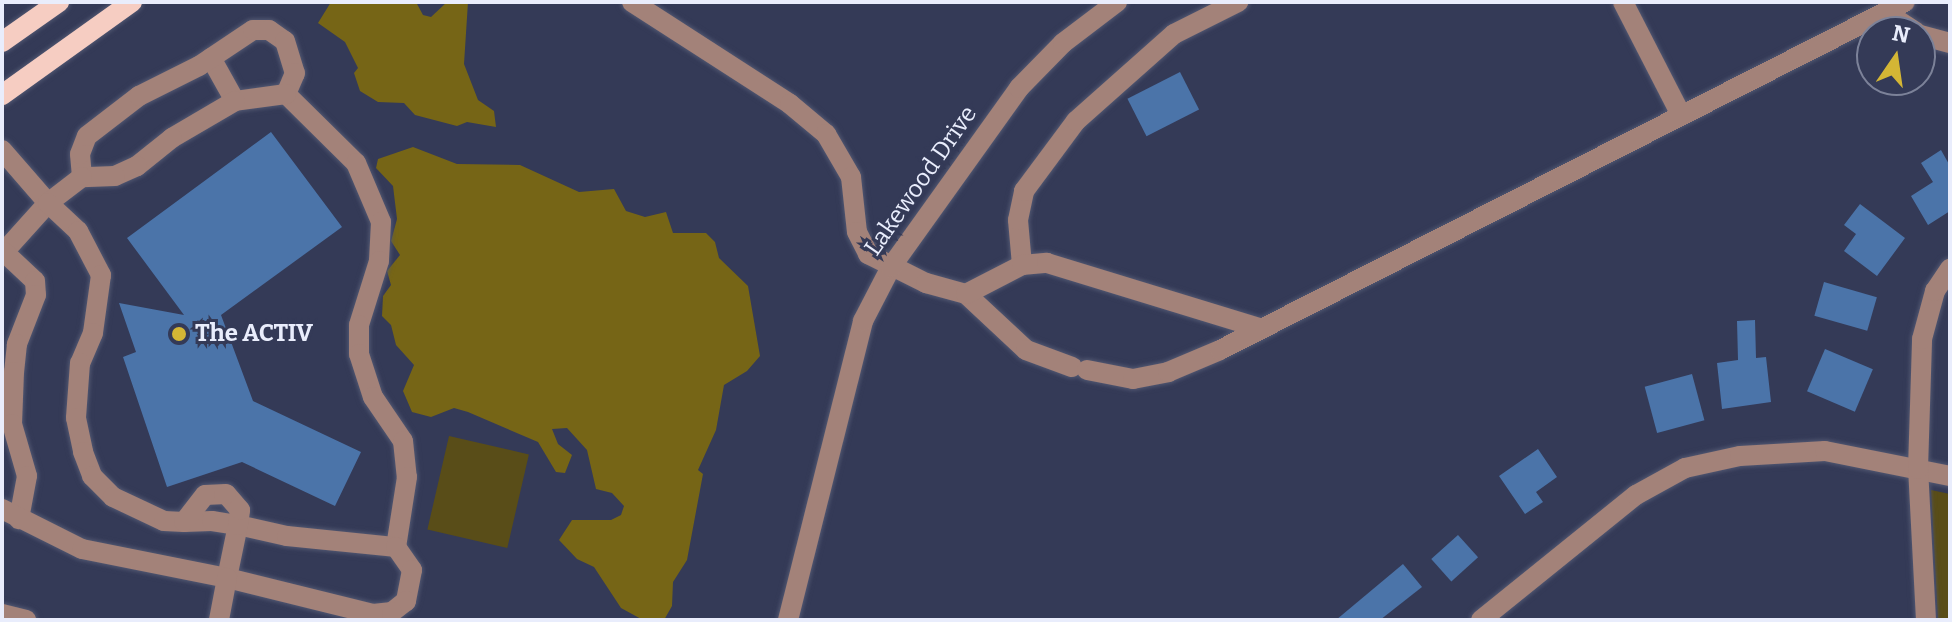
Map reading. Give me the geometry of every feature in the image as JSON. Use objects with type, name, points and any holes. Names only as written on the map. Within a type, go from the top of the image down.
[{"type":"main road","points":[[2,42],[59,2]]},
{"type":"main road","points":[[2,95],[132,2]]},
{"type":"street","points":[[632,2],[790,104],[826,134],[851,177],[857,232],[868,254],[891,267],[966,294],[1026,350],[1080,369],[1133,379],[1168,372],[1260,328],[1680,113],[1905,2]]},
{"type":"street","name":"Lakewood Drive","points":[[788,620],[863,321],[891,267],[1019,88],[1063,43],[1117,2]]},
{"type":"street","points":[[1022,265],[1018,220],[1024,191],[1076,121],[1174,34],[1238,2]]},
{"type":"street","points":[[1623,2],[1680,113]]},
{"type":"street","points":[[1885,12],[1891,16]]},
{"type":"street","points":[[82,177],[80,154],[87,136],[139,96],[211,58],[245,34],[269,30],[294,55],[295,73],[286,94]]},
{"type":"street","points":[[211,58],[235,101]]},
{"type":"street","points":[[286,94],[356,163],[381,222],[379,261],[359,325],[359,354],[373,397],[403,441],[407,477],[396,547],[412,570],[406,601],[392,612],[373,614],[227,578],[82,549],[11,514],[27,476],[12,424],[17,344],[36,295],[35,281],[3,253],[48,203],[82,177],[115,176],[137,166],[172,138],[235,101],[286,94]]},
{"type":"street","points":[[2,150],[48,203],[78,231],[101,275],[93,333],[80,363],[76,418],[92,476],[140,514],[184,522],[238,525],[326,542],[396,547]]},
{"type":"street","points":[[966,294],[1022,265],[1047,263],[1260,328]]},
{"type":"street","points":[[1925,616],[1918,469],[1926,316],[1950,269]]},
{"type":"street","points":[[1481,620],[1636,495],[1685,468],[1740,456],[1825,451],[1950,476]]},
{"type":"street","points":[[184,522],[198,501],[217,491],[234,499],[240,510],[219,620]]},
{"type":"street","points":[[2,614],[26,620]]},
{"type":"shaded area","points":[[331,2],[416,2],[423,15],[431,17],[447,2],[468,2],[464,64],[478,100],[494,111],[496,127],[467,122],[457,126],[415,115],[404,103],[378,102],[360,91],[354,73],[358,68],[345,42],[318,23]]},
{"type":"shaded area","points":[[413,147],[457,164],[520,165],[579,192],[614,189],[626,211],[645,217],[666,212],[673,233],[706,233],[715,242],[719,258],[748,286],[760,356],[747,371],[724,385],[716,430],[698,470],[703,474],[687,560],[673,582],[672,606],[664,620],[643,620],[621,608],[594,567],[577,559],[559,540],[572,520],[611,520],[621,515],[624,506],[612,493],[596,489],[587,450],[567,428],[552,429],[558,444],[572,455],[565,473],[556,472],[538,442],[468,412],[454,408],[431,417],[412,412],[403,391],[414,365],[396,345],[391,325],[382,316],[383,296],[391,285],[387,271],[400,255],[391,241],[397,219],[393,186],[376,168],[378,159]]},
{"type":"shaded area","points":[[449,436],[529,454],[507,548],[427,530]]},
{"type":"shaded area","points":[[1931,490],[1950,494],[1950,620],[1938,620]]},
{"type":"building","points":[[1180,72],[1199,109],[1146,136],[1127,99]]},
{"type":"building","name":"The ACTIV","points":[[271,132],[342,227],[221,315],[253,401],[361,452],[335,506],[242,462],[167,487],[123,357],[136,352],[119,303],[184,315],[127,238]]},
{"type":"building","points":[[1941,150],[1950,166],[1950,211],[1928,225],[1911,196],[1933,182],[1921,163]]},
{"type":"building","points":[[1860,204],[1905,238],[1877,276],[1844,251],[1856,234],[1844,225]]},
{"type":"building","points":[[1824,282],[1877,297],[1867,331],[1814,316]]},
{"type":"building","points":[[1755,320],[1756,358],[1766,357],[1771,402],[1722,409],[1717,363],[1738,360],[1737,321]]},
{"type":"building","points":[[1825,349],[1873,369],[1855,412],[1807,391]]},
{"type":"building","points":[[1692,374],[1704,420],[1657,433],[1645,387]]},
{"type":"building","points":[[1538,449],[1557,477],[1536,492],[1543,502],[1525,514],[1499,476]]},
{"type":"building","points":[[1458,535],[1478,557],[1451,581],[1431,559]]},
{"type":"building","points":[[1403,564],[1422,587],[1380,620],[1336,620]]},
{"type":"place","name":"The ACTIV","points":[[179,334]]}]
